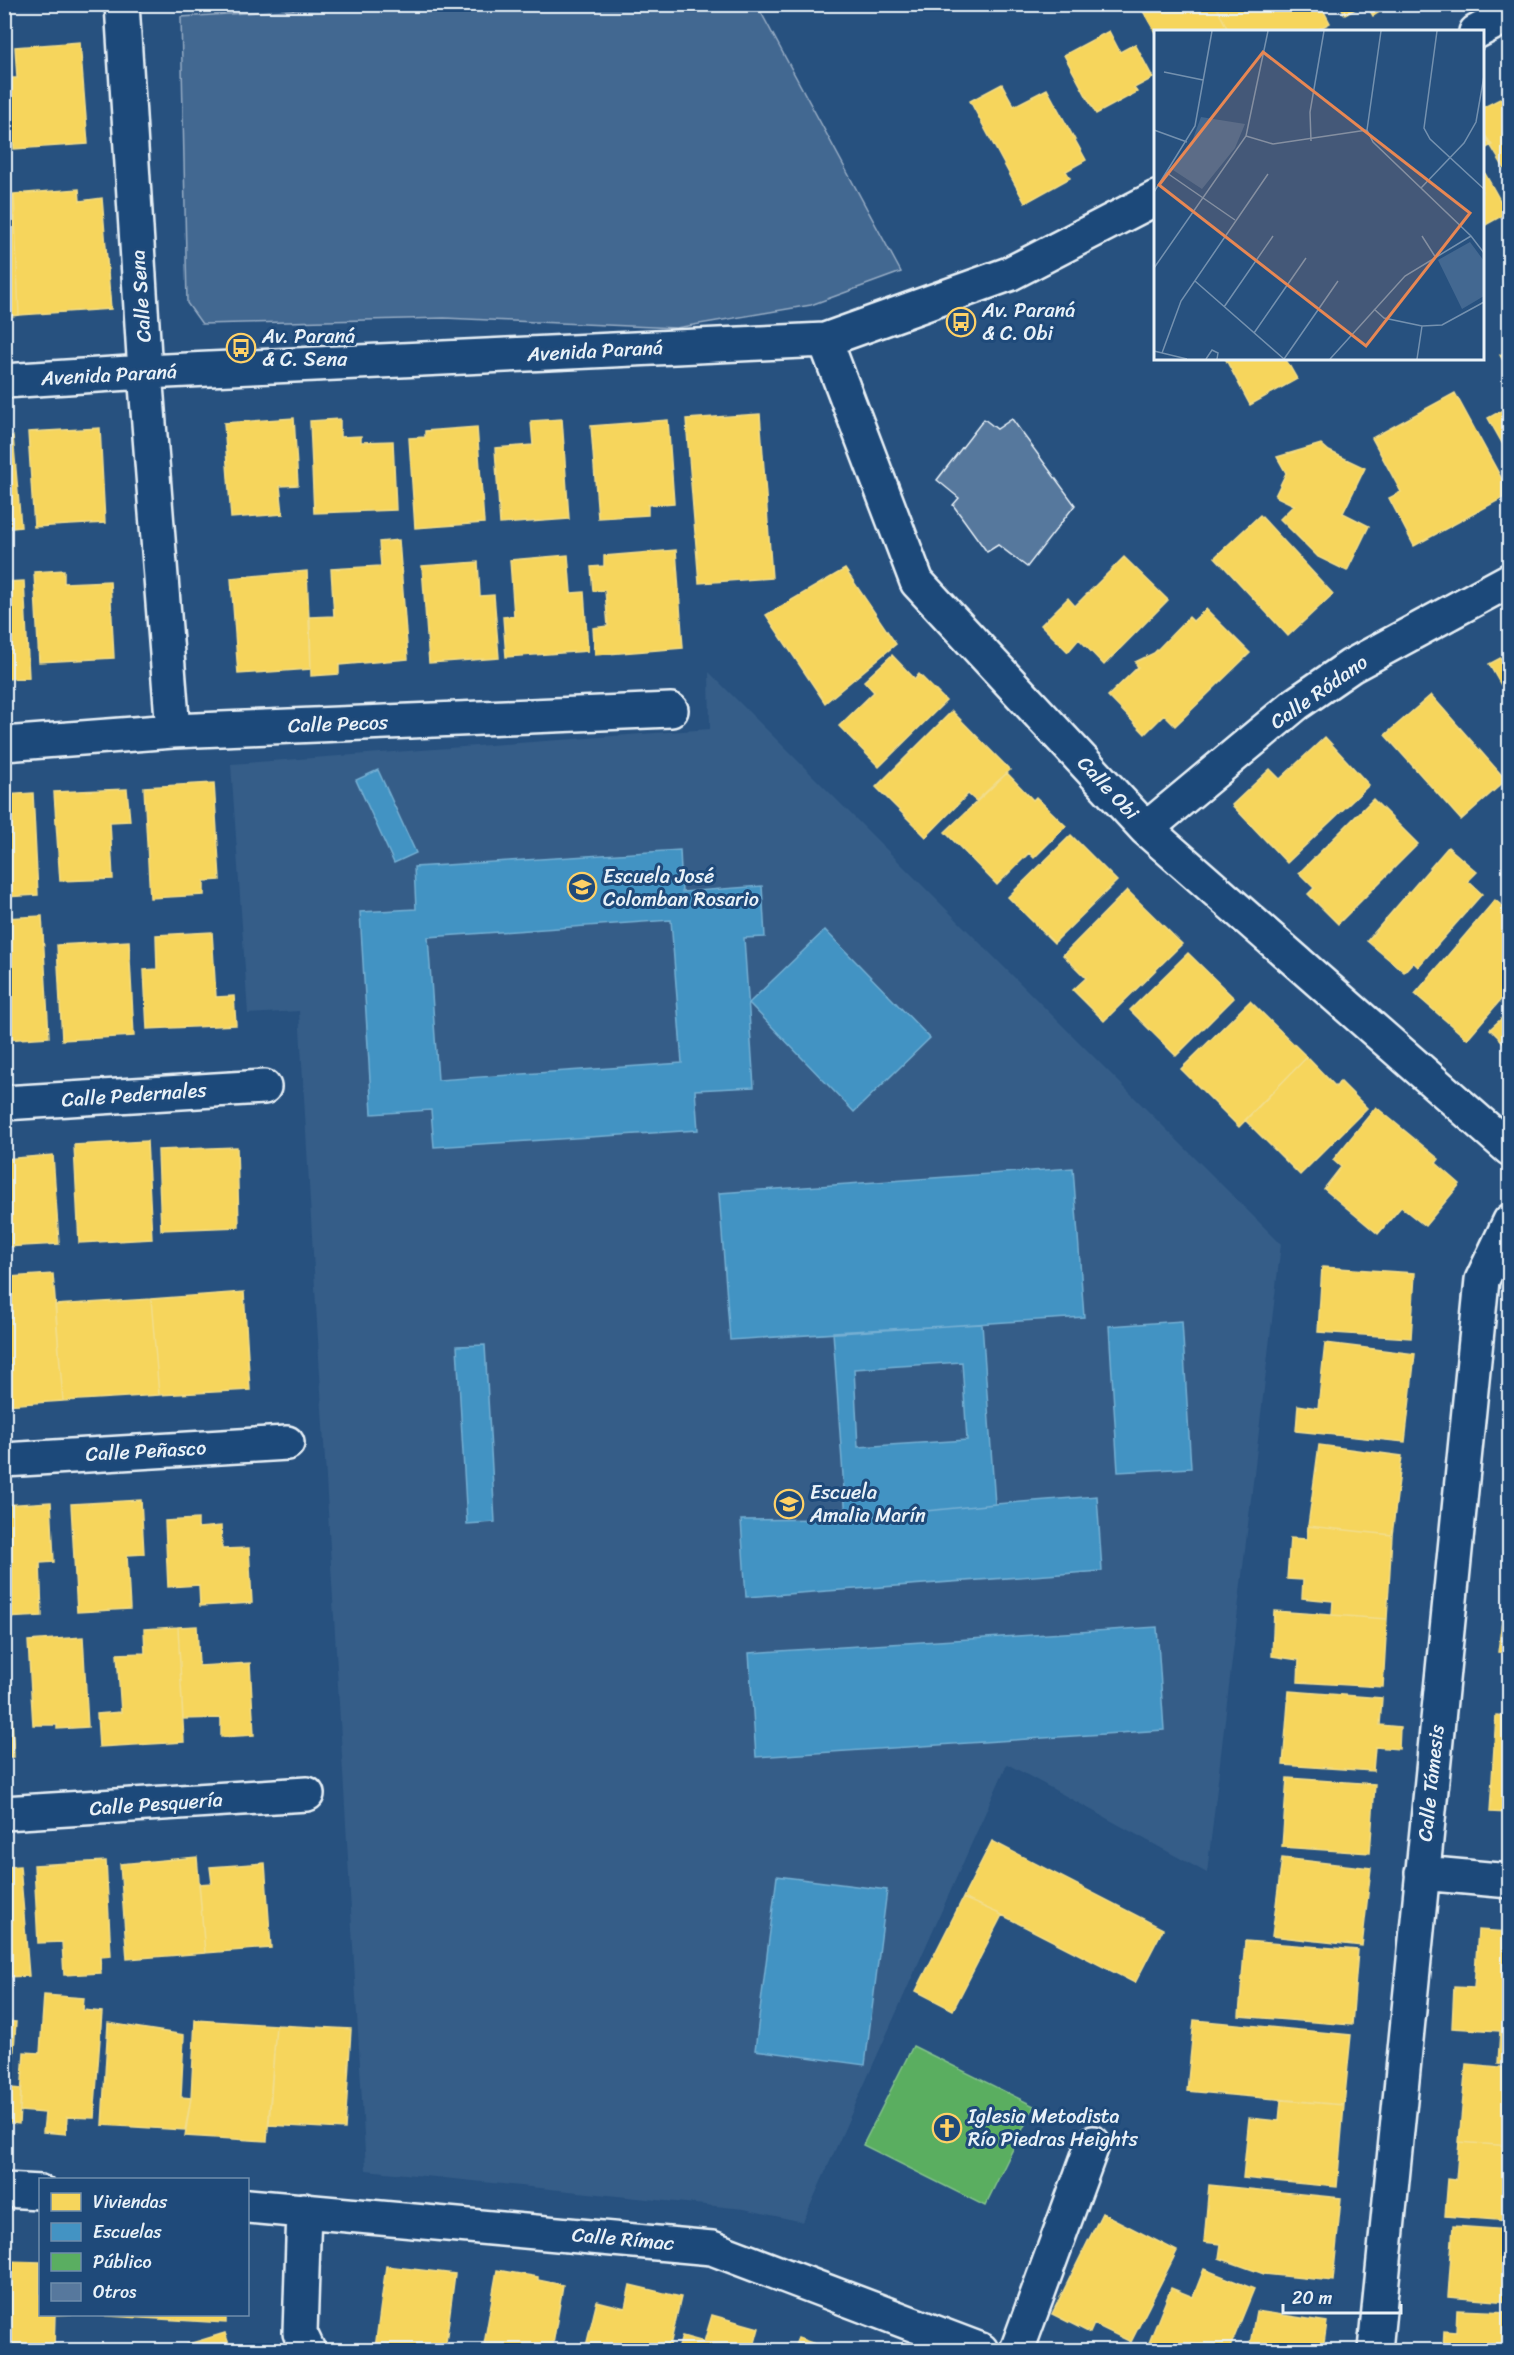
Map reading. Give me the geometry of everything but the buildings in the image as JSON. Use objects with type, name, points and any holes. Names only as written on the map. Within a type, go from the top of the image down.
[{"type":"street","name":"Calle Sena","points":[[122,4],[145,372],[173,731]]},
{"type":"street","points":[[1480,30],[1509,14]]},
{"type":"street","name":"Avenida Paraná","points":[[4,381],[145,372],[825,340],[1009,274],[1154,199]]},
{"type":"street","name":"Calle Obi","points":[[825,340],[917,582],[1146,829],[1509,1149]]},
{"type":"street","name":"Calle Ródano","points":[[1146,829],[1296,704],[1351,666],[1509,580]]},
{"type":"street","name":"Calle Pecos","points":[[4,744],[173,731],[671,710]]},
{"type":"street","name":"Calle Pedernales","points":[[4,1103],[264,1087]]},
{"type":"street","name":"Calle Támesis","points":[[1375,2350],[1482,1280],[1509,1221]]},
{"type":"street","name":"Calle Peñasco","points":[[4,1460],[286,1443]]},
{"type":"street","name":"Calle Pesquería","points":[[4,1813],[307,1794]]},
{"type":"street","points":[[1422,1874],[1509,1881]]},
{"type":"street","points":[[1017,2350],[1093,2143]]},
{"type":"street","points":[[4,2190],[39,2192]]},
{"type":"street","name":"Calle Rímac","points":[[249,2206],[712,2248],[981,2350]]},
{"type":"street","points":[[303,2210],[300,2333],[308,2350]]},
{"type":"shaded area","points":[[383,4],[757,5],[901,272],[811,305],[676,328],[444,318],[202,324],[187,303],[181,17]]},
{"type":"shaded area","name":"Escuela Amalia Marín","points":[[709,672],[1281,1244],[1207,1873],[1007,1764],[803,2222],[744,2209],[366,2170],[299,1011],[248,1014],[231,764],[710,729]]},
{"type":"place","name":"Av. Paraná & C. Obi","points":[[961,322]]},
{"type":"place","name":"Av. Paraná & C. Sena","points":[[241,348]]},
{"type":"place","name":"Escuela José Colomban Rosario","points":[[582,887]]},
{"type":"place","name":"Escuela Amalia Marín","points":[[789,1504]]},
{"type":"place","name":"Iglesia Metodista Río Piedras Heights","points":[[947,2128]]}]
